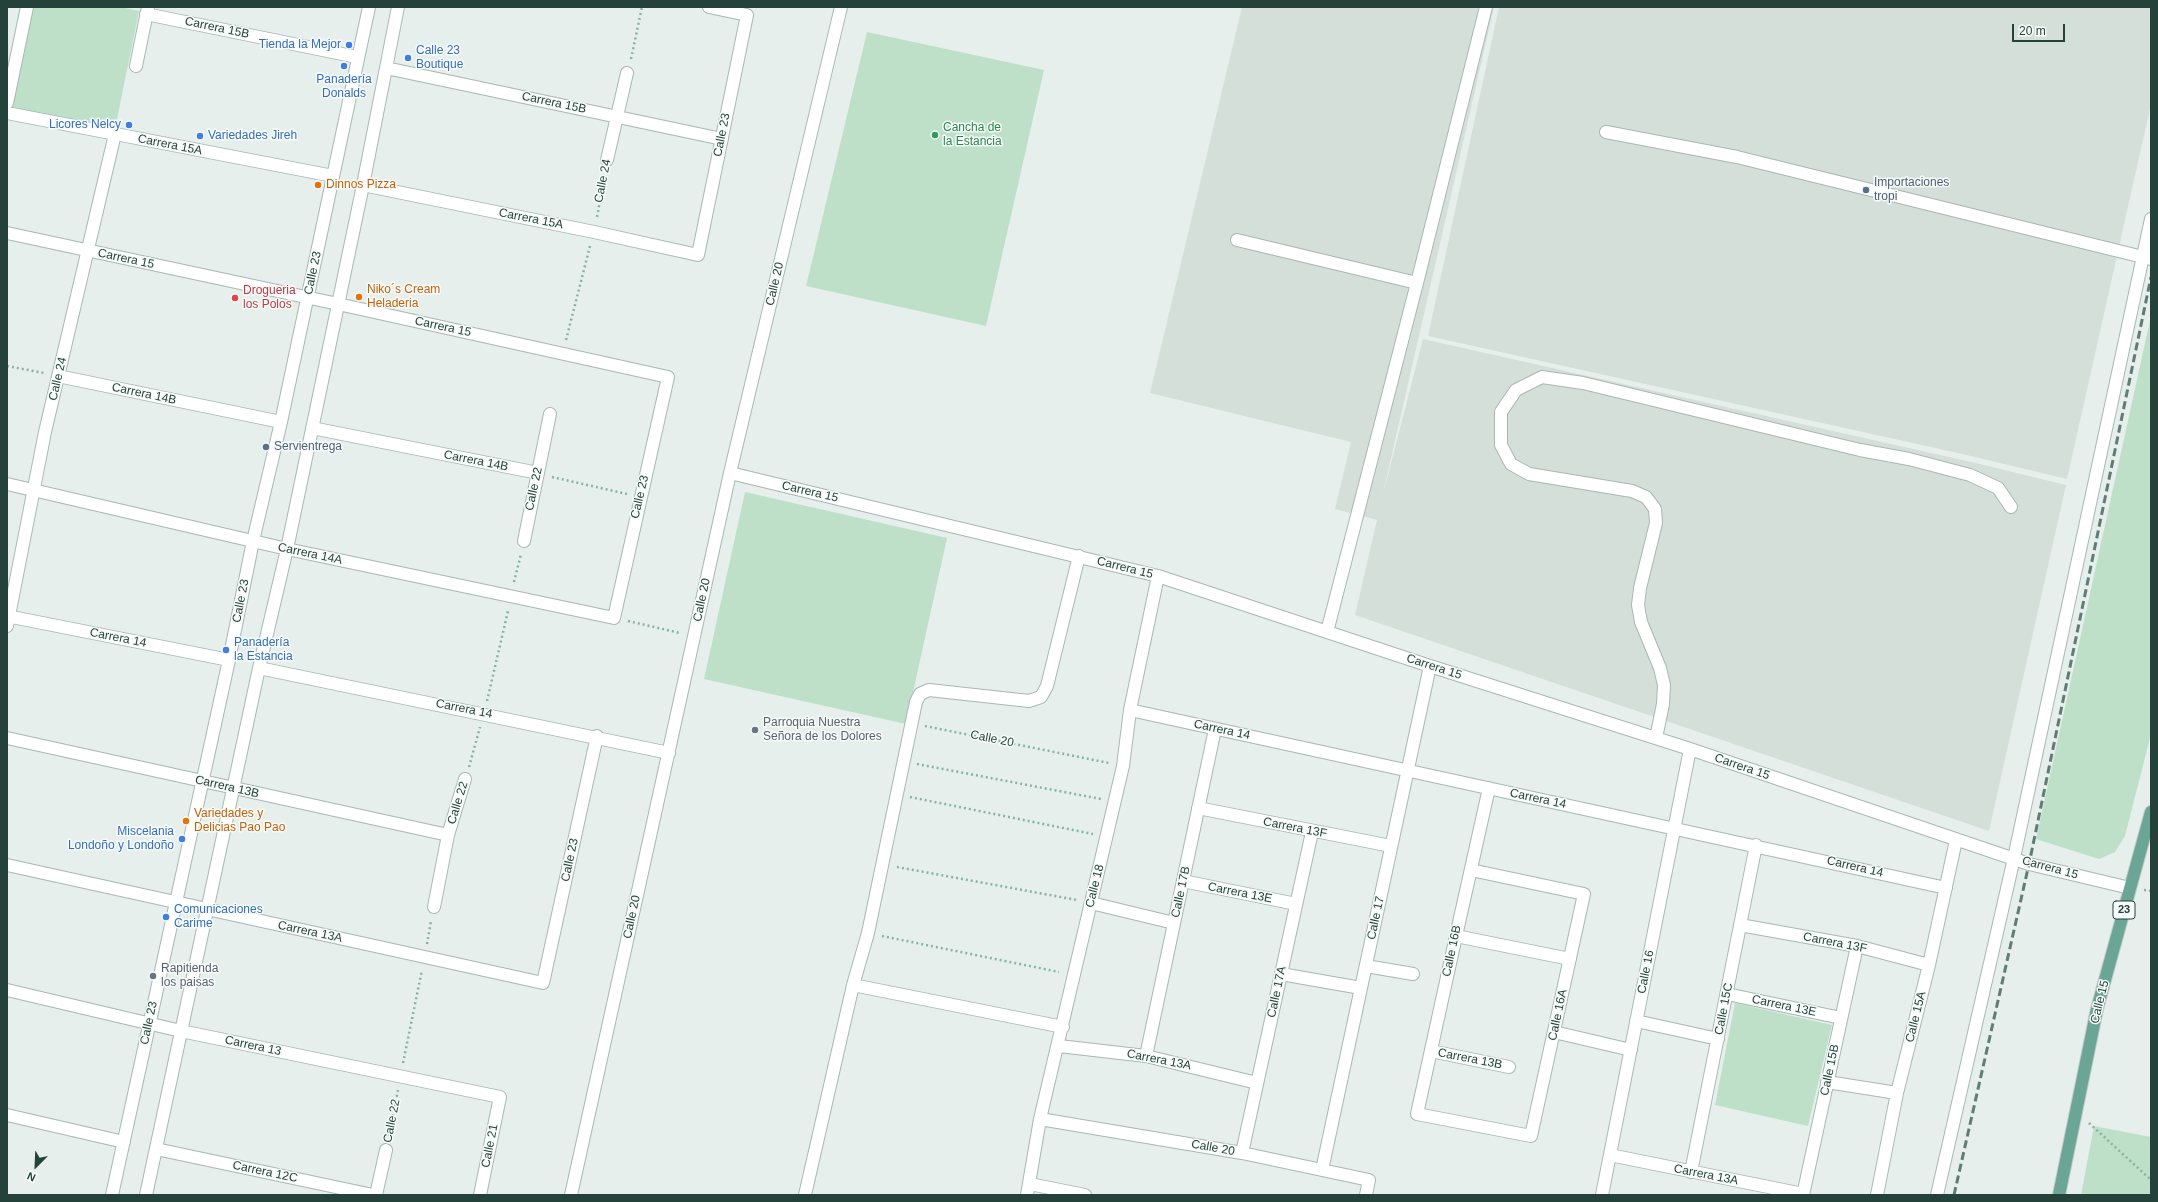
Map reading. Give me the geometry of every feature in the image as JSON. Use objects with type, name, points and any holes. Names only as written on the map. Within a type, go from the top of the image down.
[{"type":"main road","name":"Calle 15","points":[[2059,1195],[2097,1009],[2151,812]]},
{"type":"street","points":[[7,103],[28,7]]},
{"type":"street","name":"Calle 23","points":[[112,1195],[229,660],[253,541],[308,298],[368,7]]},
{"type":"street","points":[[146,1195],[259,668],[287,549],[363,185],[398,7]]},
{"type":"street","name":"Calle 23","points":[[698,255],[747,15],[709,7]]},
{"type":"street","name":"Calle 20","points":[[571,1195],[730,473],[841,7]]},
{"type":"street","points":[[1327,632],[1486,7]]},
{"type":"street","points":[[136,66],[147,11]]},
{"type":"street","name":"Carrera 15B","points":[[147,11],[358,57]]},
{"type":"street","name":"Carrera 15B","points":[[386,68],[722,139]]},
{"type":"street","name":"Calle 24","points":[[607,160],[616,116],[628,73]]},
{"type":"street","name":"Carrera 15A","points":[[7,113],[333,176]]},
{"type":"street","points":[[1606,132],[1737,157],[2146,258]]},
{"type":"street","name":"Calle 24","points":[[8,620],[35,490],[45,432],[115,134]]},
{"type":"street","name":"Carrera 15A","points":[[363,185],[594,232],[698,255]]},
{"type":"street","points":[[1937,1195],[2014,858],[2146,258],[2151,219]]},
{"type":"street","name":"Carrera 15","points":[[7,233],[668,377]]},
{"type":"street","points":[[1237,240],[1417,283]]},
{"type":"street","name":"Carrera 14B","points":[[58,376],[281,422]]},
{"type":"street","name":"Calle 23","points":[[614,618],[640,496],[668,377]]},
{"type":"street","points":[[1656,738],[1664,704],[1664,685],[1660,668],[1641,622],[1638,605],[1640,588],[1656,523],[1655,509],[1646,497],[1632,491],[1529,474],[1511,464],[1501,445],[1502,412],[1516,390],[1542,377],[1583,383],[1860,450],[1909,459],[1970,475],[1998,488],[2011,506]]},
{"type":"street","name":"Calle 22","points":[[524,540],[550,414]]},
{"type":"street","name":"Carrera 14B","points":[[312,428],[538,473]]},
{"type":"street","name":"Carrera 15","points":[[730,473],[1158,576],[1430,666],[1690,749],[2029,864],[2130,888]]},
{"type":"street","name":"Carrera 14A","points":[[7,484],[287,549],[614,618]]},
{"type":"street","points":[[805,1195],[853,985],[868,934],[916,702],[920,694],[930,690],[1030,701],[1041,697],[1047,686],[1079,556]]},
{"type":"street","name":"Calle 18","points":[[1029,1190],[1040,1119],[1064,1027],[1123,766],[1130,710],[1158,576]]},
{"type":"street","name":"Carrera 14","points":[[8,620],[229,660]]},
{"type":"street","name":"Calle 17","points":[[1322,1170],[1430,666]]},
{"type":"street","name":"Carrera 14","points":[[259,668],[597,736],[669,752]]},
{"type":"street","name":"Carrera 14","points":[[1130,710],[1674,829],[1756,845],[1946,888]]},
{"type":"street","name":"Calle 17B","points":[[1146,1056],[1215,729]]},
{"type":"street","name":"Calle 23","points":[[543,983],[597,736]]},
{"type":"street","name":"Carrera 13B","points":[[7,738],[448,835]]},
{"type":"street","name":"Calle 16","points":[[1602,1195],[1690,749]]},
{"type":"street","name":"Calle 22","points":[[434,907],[448,835],[465,779]]},
{"type":"street","name":"Calle 16B","points":[[1417,1114],[1488,788]]},
{"type":"street","name":"Carrera 13F","points":[[1198,808],[1312,832],[1391,846]]},
{"type":"street","name":"Calle 17A","points":[[1242,1153],[1312,832]]},
{"type":"street","name":"Calle 15A","points":[[1877,1195],[1897,1093],[1929,966],[1956,840]]},
{"type":"street","name":"Calle 15C","points":[[1691,1172],[1756,845]]},
{"type":"street","name":"Carrera 13A","points":[[7,866],[175,904],[543,983]]},
{"type":"street","name":"Calle 16A","points":[[1417,1114],[1531,1136],[1570,959],[1584,894],[1470,870]]},
{"type":"street","name":"Carrera 13E","points":[[1183,881],[1296,904]]},
{"type":"street","points":[[1091,903],[1174,923]]},
{"type":"street","name":"Carrera 13F","points":[[1740,925],[1857,946],[1929,966]]},
{"type":"street","points":[[1456,936],[1570,959]]},
{"type":"street","name":"Calle 15B","points":[[1803,1194],[1857,946]]},
{"type":"street","points":[[1366,966],[1413,974]]},
{"type":"street","points":[[1281,974],[1360,988]]},
{"type":"street","points":[[853,985],[1064,1027]]},
{"type":"street","name":"Carrera 13","points":[[7,990],[181,1031],[500,1097]]},
{"type":"street","name":"Carrera 13E","points":[[1727,994],[1841,1018]]},
{"type":"street","points":[[1636,1021],[1718,1039]]},
{"type":"street","points":[[1554,1032],[1631,1050]]},
{"type":"street","name":"Carrera 13A","points":[[1059,1046],[1146,1056],[1257,1083]]},
{"type":"street","name":"Carrera 13B","points":[[1431,1051],[1509,1067]]},
{"type":"street","points":[[1827,1082],[1897,1093]]},
{"type":"street","name":"Calle 21","points":[[480,1195],[500,1097]]},
{"type":"street","points":[[7,1116],[124,1142]]},
{"type":"street","name":"Calle 20","points":[[1040,1119],[1242,1153],[1369,1180],[1366,1195]]},
{"type":"street","name":"Carrera 12C","points":[[156,1149],[373,1195]]},
{"type":"street","name":"Calle 22","points":[[376,1195],[386,1150]]},
{"type":"street","name":"Carrera 13A","points":[[1610,1155],[1803,1194]]},
{"type":"street","points":[[1029,1190],[1085,1195]]},
{"type":"path","points":[[628,73],[642,7]]},
{"type":"path","name":"Calle 24","points":[[563,354],[594,232],[607,160]]},
{"type":"path","points":[[7,366],[58,376]]},
{"type":"path","points":[[538,473],[640,496]]},
{"type":"path","name":"Calle 22","points":[[465,779],[484,713],[524,540]]},
{"type":"path","points":[[614,618],[694,636]]},
{"type":"path","name":"Calle 20","points":[[911,723],[1123,766]]},
{"type":"path","points":[[904,762],[1115,802]]},
{"type":"path","points":[[898,794],[1108,837]]},
{"type":"path","points":[[882,864],[1091,903]]},
{"type":"path","name":"Calle 22","points":[[386,1150],[434,907]]},
{"type":"path","points":[[868,934],[1075,976]]},
{"type":"path","points":[[2076,1110],[2151,1180]]},
{"type":"shaded area","points":[[1242,7],[1494,7],[1382,498],[1423,339],[1980,464],[2066,485],[1989,831],[1355,615],[1377,520],[1335,509],[1351,442],[1150,393]]},
{"type":"shaded area","points":[[1499,7],[2151,7],[2151,104],[2067,479],[1958,453],[1428,336]]},
{"type":"green space","points":[[33,7],[121,7],[139,11],[115,129],[11,109]]},
{"type":"green space","name":"Cancha de la Estancia","points":[[867,32],[1044,70],[986,326],[806,286]]},
{"type":"green space","points":[[2151,316],[2151,734],[2125,836],[2115,852],[2099,859],[2036,839]]},
{"type":"green space","points":[[745,492],[947,538],[906,724],[704,679]]},
{"type":"green space","points":[[1735,1003],[1832,1025],[1808,1126],[1715,1105]]},
{"type":"green space","points":[[2094,1126],[2151,1137],[2151,1195],[2081,1195]]},
{"type":"railway","points":[[1954,1195],[2029,864],[2151,277]]},
{"type":"place","name":"Tienda la Mejor","points":[[349,45]]},
{"type":"place","name":"Calle 23 Boutique","points":[[408,58]]},
{"type":"place","name":"Panadería Donalds","points":[[344,66]]},
{"type":"place","name":"Licores Nelcy","points":[[129,125]]},
{"type":"place","name":"Cancha de la Estancia","points":[[935,135]]},
{"type":"place","name":"Variedades Jireh","points":[[200,136]]},
{"type":"place","name":"Dinnos Pizza","points":[[318,185]]},
{"type":"place","name":"Importaciones tropi","points":[[1866,190]]},
{"type":"place","name":"Niko´s Cream Heladeria","points":[[359,297]]},
{"type":"place","name":"Drogueria los Polos","points":[[235,298]]},
{"type":"place","name":"Servientrega","points":[[266,447]]},
{"type":"place","name":"Panadería la Estancia","points":[[226,650]]},
{"type":"place","name":"Parroquia Nuestra Señora de los Dolores","points":[[755,730]]},
{"type":"place","name":"Variedades y Delicias Pao Pao","points":[[186,821]]},
{"type":"place","name":"Miscelania Londoño y Londoño","points":[[182,839]]},
{"type":"place","name":"Comunicaciones Carime","points":[[166,917]]},
{"type":"place","name":"Rapitienda los paisas","points":[[153,976]]}]
